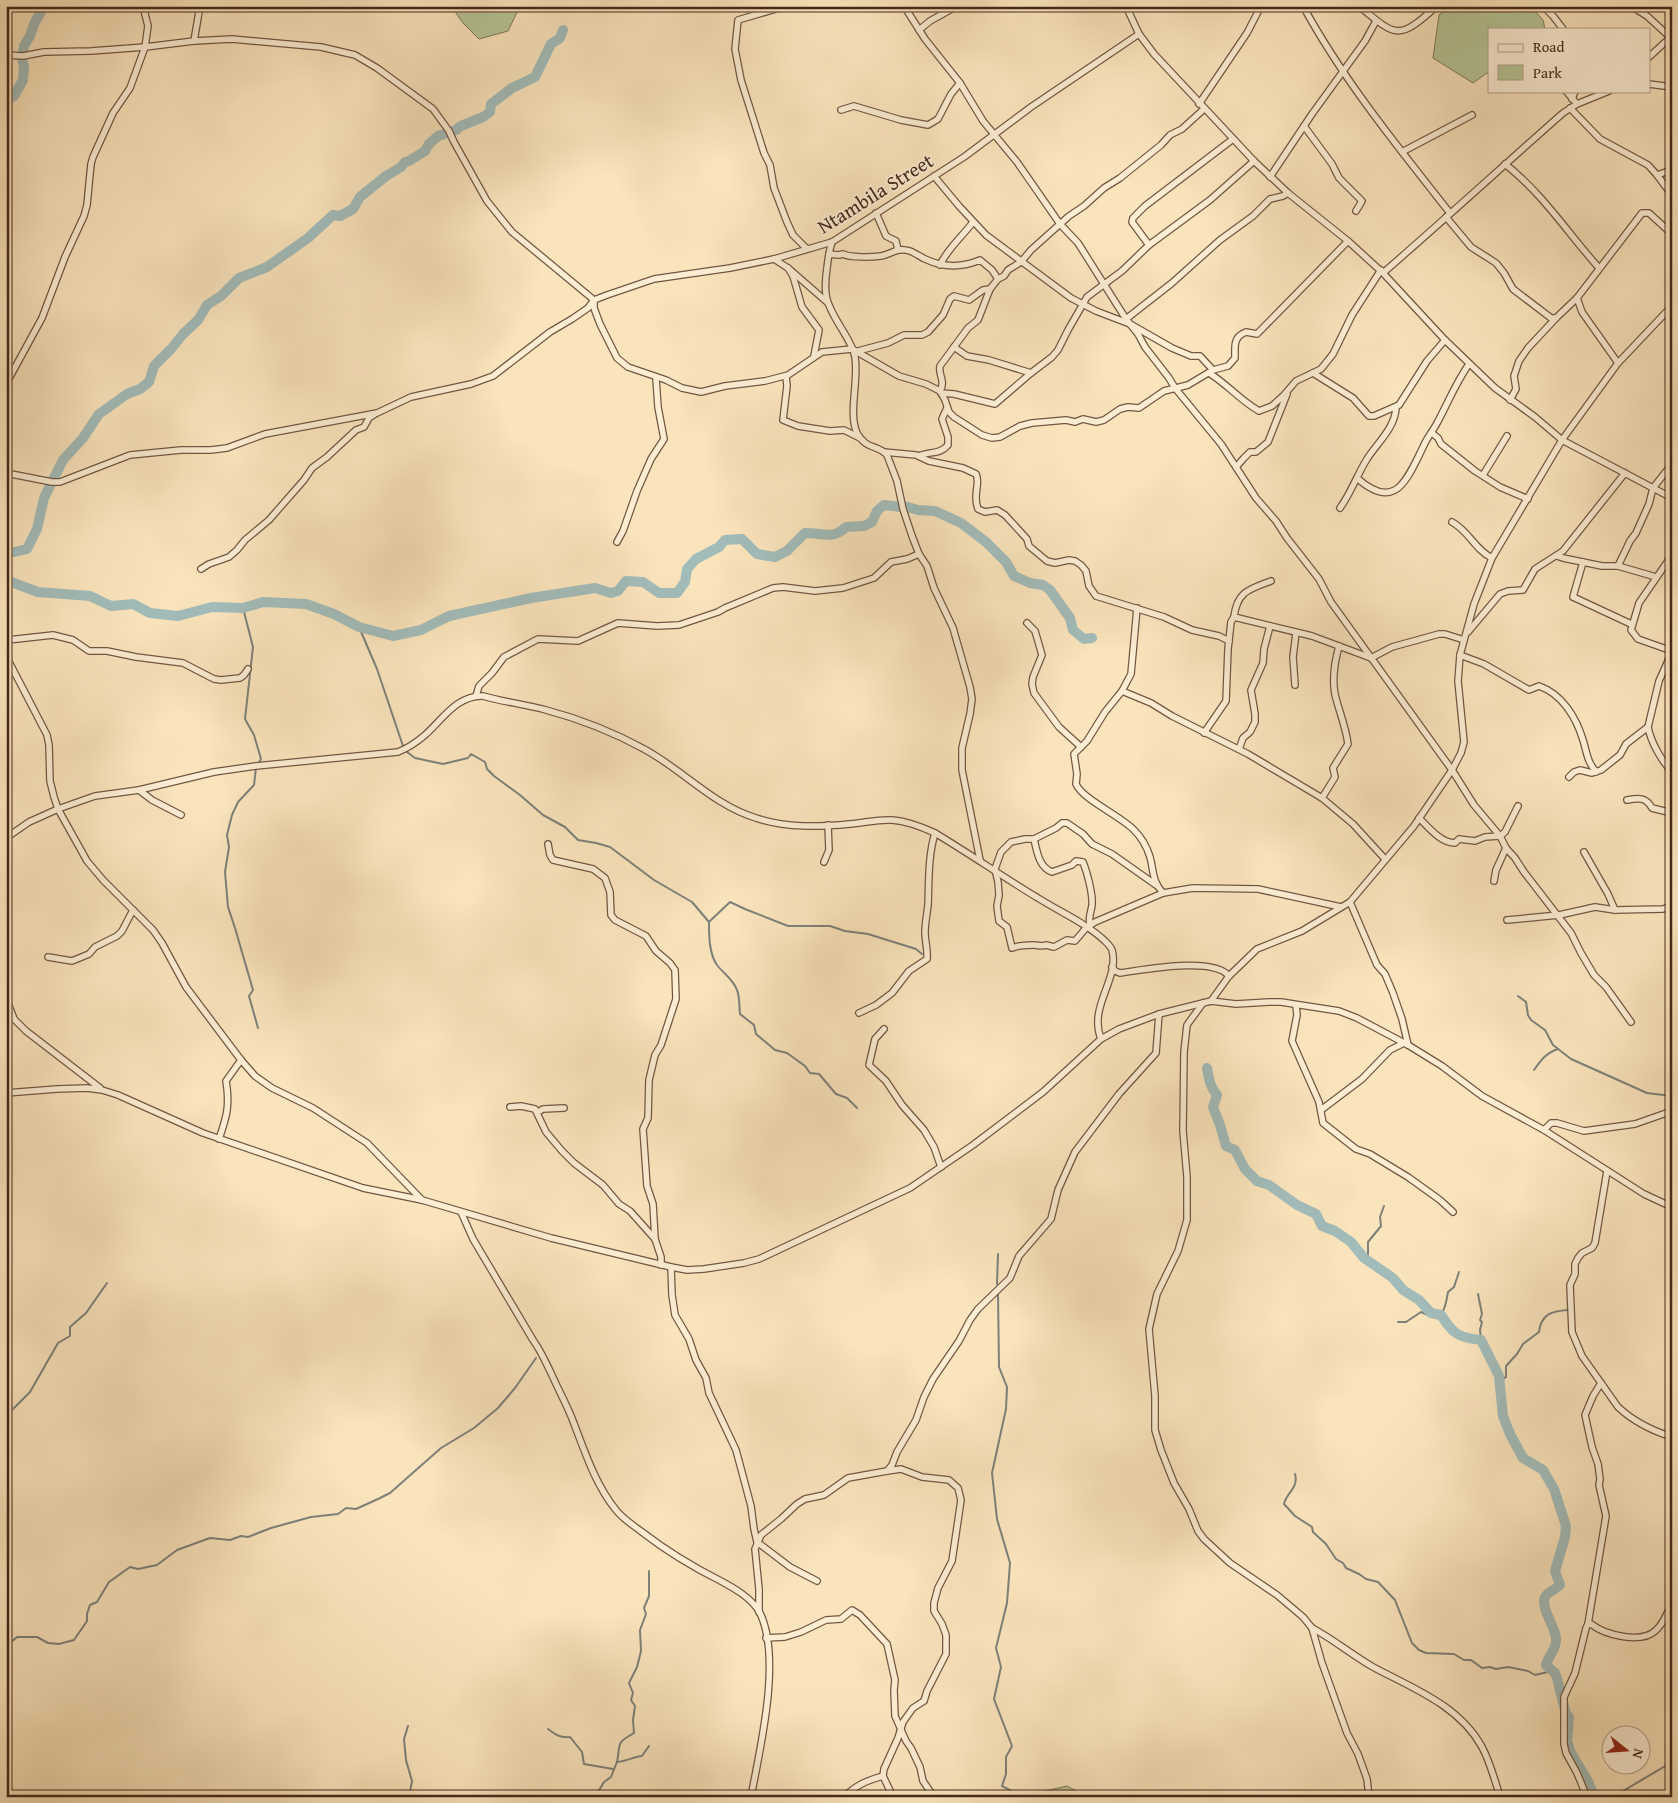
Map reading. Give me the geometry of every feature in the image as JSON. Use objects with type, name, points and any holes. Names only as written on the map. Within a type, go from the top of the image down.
[{"type":"street","points":[[6,384],[42,318],[64,258],[84,216],[87,205],[90,164],[114,113],[130,88],[145,47],[148,26],[143,6]]},
{"type":"street","points":[[194,41],[200,6]]},
{"type":"street","points":[[786,6],[738,20],[735,48],[741,80],[764,153],[770,165],[774,188],[793,235],[807,249]]},
{"type":"street","points":[[904,6],[919,30],[960,83],[983,121],[1017,162],[1060,224],[1078,244],[1128,322],[1175,388],[1208,426],[1256,498],[1276,521],[1319,579],[1331,602],[1452,770],[1474,805],[1500,836],[1506,848],[1571,932],[1594,975],[1606,987],[1631,1022]]},
{"type":"street","points":[[919,30],[930,21],[957,6]]},
{"type":"street","points":[[1126,6],[1139,34],[1154,54],[1232,139],[1288,193],[1348,241],[1382,272],[1444,340],[1469,364],[1510,400],[1562,440],[1672,498]]},
{"type":"street","points":[[1303,6],[1342,72],[1471,247],[1496,263],[1513,289],[1551,318],[1556,318]]},
{"type":"street","points":[[1359,6],[1376,21],[1392,30],[1406,30],[1414,26],[1437,6]]},
{"type":"street","points":[[1543,6],[1562,28]]},
{"type":"street","points":[[1630,6],[1647,16],[1671,36],[1650,56]]},
{"type":"street","points":[[1199,104],[1247,32],[1260,7]]},
{"type":"street","points":[[1270,177],[1365,41],[1376,21]]},
{"type":"street","name":"Ntambila Street","points":[[594,300],[654,279],[730,268],[774,259],[832,242],[934,176],[1139,34]]},
{"type":"street","points":[[6,55],[23,56],[44,52],[91,51],[194,41],[245,39],[321,47],[342,51],[366,60],[433,109],[449,131],[487,201],[503,223],[594,300]]},
{"type":"street","points":[[841,110],[854,106],[901,120],[928,124],[938,119],[951,94],[960,83]]},
{"type":"street","points":[[1650,84],[1672,88]]},
{"type":"street","points":[[1567,92],[1575,101]]},
{"type":"street","points":[[934,176],[986,235],[1021,262],[1071,298],[1096,311],[1128,322],[1172,348],[1191,356],[1200,356],[1211,372],[1241,397],[1246,404],[1259,411],[1272,406],[1284,396],[1296,381],[1321,369],[1333,354],[1352,315],[1382,272],[1418,244],[1448,214],[1570,108],[1575,101],[1575,92]]},
{"type":"street","points":[[1575,101],[1607,92]]},
{"type":"street","points":[[1570,108],[1600,139],[1648,165],[1658,175],[1672,195]]},
{"type":"street","points":[[940,392],[943,383],[940,366],[968,328],[978,320],[990,290],[998,279],[1021,262],[1031,250],[1060,224],[1204,109]]},
{"type":"street","points":[[1402,152],[1472,115]]},
{"type":"street","points":[[1304,126],[1332,164],[1339,178],[1362,201],[1356,211]]},
{"type":"street","points":[[1150,244],[1132,222],[1133,218],[1232,139]]},
{"type":"street","points":[[832,242],[824,289],[828,303],[855,350],[899,376],[926,384],[940,392],[995,404],[1058,350],[1087,296],[1105,284],[1150,244],[1210,200],[1254,161]]},
{"type":"street","points":[[1505,164],[1540,195],[1599,268]]},
{"type":"street","points":[[1658,175],[1672,167]]},
{"type":"street","points":[[1128,322],[1220,240],[1253,216],[1270,199],[1288,193]]},
{"type":"street","points":[[1510,400],[1516,389],[1514,376],[1519,361],[1528,348],[1576,298],[1644,212],[1649,213],[1672,234]]},
{"type":"street","points":[[876,213],[886,236],[896,241],[898,250]]},
{"type":"street","points":[[940,265],[946,252],[960,239],[973,222]]},
{"type":"street","points":[[940,392],[947,408],[954,417],[982,435],[997,438],[1020,426],[1032,423],[1066,420],[1075,422],[1083,419],[1096,422],[1124,408],[1139,408],[1164,391],[1188,385],[1211,372],[1228,366],[1235,358],[1234,343],[1237,339],[1246,332],[1257,334],[1348,241]]},
{"type":"street","points":[[829,254],[843,254],[850,257],[880,256],[898,250],[916,253],[922,258],[940,265],[954,267],[972,264],[980,260],[992,270],[998,279]]},
{"type":"street","points":[[774,259],[788,268],[828,303]]},
{"type":"street","points":[[788,268],[793,276],[795,290],[802,307],[819,330],[814,356]]},
{"type":"street","points":[[594,300],[594,308],[600,324],[617,358],[628,366],[656,378],[666,380],[682,388],[701,392],[725,386],[765,382],[786,376],[814,356],[826,350],[855,350],[888,343],[904,335],[922,335],[935,325],[943,315],[950,299],[954,296],[969,300],[983,290],[990,290]]},
{"type":"street","points":[[1576,298],[1582,312],[1618,362]]},
{"type":"street","points":[[201,569],[208,564],[229,557],[237,550],[245,540],[269,520],[312,468],[356,430],[364,427],[369,418],[412,397],[463,387],[493,376],[550,332],[580,314],[594,300]]},
{"type":"street","points":[[1211,1001],[1229,976],[1257,949],[1302,931],[1350,902],[1419,818],[1452,770],[1461,754],[1464,742],[1458,681],[1460,655],[1474,604],[1492,558],[1562,440],[1618,362],[1672,306]]},
{"type":"street","points":[[1340,508],[1367,459],[1391,425],[1396,408],[1427,361],[1444,340]]},
{"type":"street","points":[[954,347],[967,356],[1031,372]]},
{"type":"street","points":[[855,350],[854,418],[856,431],[860,439]]},
{"type":"street","points":[[1357,478],[1368,488],[1374,490],[1393,491],[1397,489],[1409,474],[1460,377],[1469,364]]},
{"type":"street","points":[[1313,374],[1353,398],[1369,416],[1396,408]]},
{"type":"street","points":[[786,376],[787,386],[783,420],[798,426],[830,431],[844,430],[872,448],[884,452],[919,456],[926,460],[963,468],[976,474],[978,478],[975,489],[978,509],[985,512],[997,510],[1005,515],[1027,539],[1029,546],[1047,561],[1053,563],[1069,560],[1081,565],[1088,574],[1089,586],[1096,596],[1164,617],[1192,630],[1219,636],[1229,641]]},
{"type":"street","points":[[617,542],[623,531],[636,491],[664,439],[658,407],[656,378]]},
{"type":"street","points":[[1236,467],[1250,452],[1256,452],[1268,442],[1290,388]]},
{"type":"street","points":[[919,456],[941,451],[948,445],[948,437],[942,419],[947,408]]},
{"type":"street","points":[[6,473],[55,483],[130,455],[227,448],[265,434],[286,429],[377,413]]},
{"type":"street","points":[[1432,433],[1438,438],[1440,444],[1500,487],[1528,499]]},
{"type":"street","points":[[1483,475],[1508,436]]},
{"type":"street","points":[[884,452],[894,471],[902,508],[919,554],[927,566],[934,588],[953,628],[972,694],[970,714],[962,748],[962,764],[980,860]]},
{"type":"street","points":[[1618,566],[1636,533],[1649,504],[1653,488],[1672,464]]},
{"type":"street","points":[[1464,638],[1500,594],[1508,591],[1523,590],[1535,569],[1563,551],[1625,473]]},
{"type":"street","points":[[1452,522],[1463,529],[1482,552],[1492,558]]},
{"type":"street","points":[[476,696],[479,686],[492,674],[504,657],[538,639],[578,641],[618,623],[657,626],[691,622],[773,588],[783,587],[815,592],[834,590],[874,578],[891,562],[908,559],[919,554]]},
{"type":"street","points":[[1672,555],[1639,603],[1631,624],[1631,630],[1638,639],[1672,651],[1659,681],[1648,727],[1649,734],[1665,765],[1672,772]]},
{"type":"street","points":[[1557,556],[1602,566],[1618,566],[1656,577]]},
{"type":"street","points":[[1583,562],[1573,597],[1631,624]]},
{"type":"street","points":[[1204,733],[1226,701],[1231,622],[1239,601],[1247,590],[1271,581]]},
{"type":"street","points":[[1137,608],[1132,669],[1122,690],[1109,706],[1087,741],[1074,754],[1077,767],[1076,784],[1078,788],[1136,832],[1150,856],[1156,885]]},
{"type":"street","points":[[1234,617],[1312,636],[1371,658],[1392,647],[1439,634],[1464,638]]},
{"type":"street","points":[[1027,623],[1035,630],[1042,656],[1033,677],[1034,693],[1059,727],[1081,747]]},
{"type":"street","points":[[1239,749],[1243,738],[1250,732],[1255,722],[1251,690],[1263,663],[1264,649],[1270,626]]},
{"type":"street","points":[[1295,685],[1293,657],[1296,633]]},
{"type":"street","points":[[6,642],[8,640],[53,635],[61,636],[72,640],[89,651],[107,651],[182,663],[214,679],[221,680],[240,678],[247,672],[248,668]]},
{"type":"street","points":[[1322,798],[1335,776],[1332,768],[1348,744],[1342,713],[1336,701],[1334,684],[1335,661],[1339,646]]},
{"type":"street","points":[[1460,655],[1484,664],[1529,690],[1539,686],[1556,695],[1570,712],[1578,726],[1587,760],[1596,772]]},
{"type":"street","points":[[6,656],[46,735],[49,745],[50,780],[58,809],[87,861],[102,880],[153,930],[186,987],[255,1076],[272,1088],[313,1108],[367,1143],[422,1200]]},
{"type":"street","points":[[1122,690],[1239,749],[1322,798],[1353,824],[1385,859]]},
{"type":"street","points":[[6,838],[29,822],[95,796],[139,790],[214,772],[398,752],[425,736],[455,706],[470,697],[476,696],[546,710],[605,730],[646,750],[676,769],[712,797],[733,809],[756,818],[798,826],[891,820],[910,824],[935,833],[1088,926],[1110,946],[1112,967],[1109,981],[1101,999],[1098,1017],[1098,1032],[1101,1039]]},
{"type":"street","points":[[1569,777],[1574,772],[1580,770],[1596,772],[1601,770],[1620,755],[1626,744],[1648,727]]},
{"type":"street","points":[[139,790],[181,815]]},
{"type":"street","points":[[1627,800],[1643,799],[1649,801],[1652,808],[1672,813]]},
{"type":"street","points":[[1419,818],[1433,832],[1451,843],[1455,843],[1459,839],[1469,841],[1500,836],[1505,832],[1518,806]]},
{"type":"street","points":[[1163,893],[1156,885],[1118,858],[1092,844],[1067,823],[1062,823],[1034,839],[1011,842],[1001,852],[995,869],[998,882],[999,895],[997,906],[999,921],[1007,927],[1012,948],[1033,944],[1054,947],[1067,940],[1075,941],[1088,926],[1163,893],[1193,888],[1243,887],[1341,907]]},
{"type":"street","points":[[824,862],[829,850],[828,825]]},
{"type":"street","points":[[859,1013],[876,1005],[892,993],[908,971],[927,959],[925,928],[930,848],[935,833]]},
{"type":"street","points":[[1034,839],[1038,858],[1045,869],[1052,872],[1076,861],[1082,862],[1088,880],[1092,904],[1088,926]]},
{"type":"street","points":[[548,844],[553,860],[593,869],[605,878],[610,892],[611,915],[615,920],[646,936],[656,952],[670,963],[675,970],[676,999],[661,1044],[655,1055],[649,1080],[648,1118],[643,1129],[647,1186],[653,1204],[655,1239],[662,1265]]},
{"type":"street","points":[[1494,881],[1496,870],[1506,848]]},
{"type":"street","points":[[1584,852],[1615,910]]},
{"type":"street","points":[[1350,902],[1377,965],[1385,974],[1393,993],[1402,1019],[1406,1044]]},
{"type":"street","points":[[1507,920],[1559,916],[1595,907],[1615,910],[1663,909],[1672,906]]},
{"type":"street","points":[[48,957],[72,961],[89,954],[95,947],[122,931],[133,910]]},
{"type":"street","points":[[1112,967],[1120,973],[1169,966],[1209,966],[1219,968],[1229,976]]},
{"type":"street","points":[[6,998],[14,1019],[26,1032],[102,1090]]},
{"type":"street","points":[[1203,1002],[1187,1025],[1184,1052],[1183,1132],[1187,1177],[1187,1220],[1178,1251],[1157,1294],[1149,1329],[1155,1396],[1155,1430],[1161,1450],[1174,1483],[1189,1509],[1198,1530],[1212,1548],[1281,1598],[1303,1617],[1312,1628],[1373,1666],[1436,1700],[1465,1724],[1482,1746],[1500,1797]]},
{"type":"street","points":[[6,1093],[87,1088],[102,1090],[118,1095],[203,1133],[363,1188],[422,1200],[551,1238],[662,1265],[687,1270],[704,1269],[752,1261],[896,1196],[941,1168],[1043,1092],[1101,1039],[1119,1029],[1159,1014],[1203,1002],[1236,1004],[1269,1002],[1348,1014],[1406,1044],[1442,1066],[1489,1100],[1544,1130],[1644,1194],[1672,1207]]},
{"type":"street","points":[[1296,1005],[1298,1015],[1292,1041],[1321,1110],[1323,1123],[1356,1149],[1388,1164],[1440,1200],[1453,1212]]},
{"type":"street","points":[[886,1471],[892,1465],[897,1452],[911,1430],[924,1396],[933,1379],[960,1340],[970,1320],[978,1309],[1010,1278],[1019,1256],[1051,1220],[1058,1190],[1075,1152],[1114,1099],[1156,1053],[1159,1014]]},
{"type":"street","points":[[884,1029],[875,1039],[869,1065],[886,1081],[902,1105],[924,1130],[934,1147],[941,1168]]},
{"type":"street","points":[[1321,1110],[1362,1079],[1390,1050],[1406,1044]]},
{"type":"street","points":[[219,1139],[229,1100],[226,1081],[241,1060]]},
{"type":"street","points":[[510,1107],[529,1107],[535,1109],[546,1132],[562,1151],[574,1163],[603,1185],[619,1204],[630,1211],[655,1239]]},
{"type":"street","points":[[538,1112],[542,1109],[564,1108]]},
{"type":"street","points":[[1544,1130],[1551,1123],[1574,1126],[1584,1131],[1608,1126],[1635,1124],[1672,1111]]},
{"type":"street","points":[[1607,1171],[1595,1243],[1592,1248],[1582,1253],[1578,1258],[1575,1274],[1570,1285],[1572,1332],[1582,1356],[1618,1407],[1624,1413],[1659,1433],[1672,1438]]},
{"type":"street","points":[[461,1212],[473,1239],[533,1340],[543,1353],[573,1421],[587,1460],[616,1510],[625,1519],[683,1562],[738,1591],[749,1599],[759,1612],[764,1625],[768,1654],[767,1713],[751,1797]]},
{"type":"street","points":[[671,1267],[675,1315],[689,1339],[696,1360],[706,1378],[709,1393],[736,1450],[751,1506],[757,1542],[790,1567],[817,1581]]},
{"type":"street","points":[[1583,1797],[1584,1790],[1566,1753],[1564,1744],[1564,1697],[1575,1672],[1588,1624],[1606,1516],[1599,1485],[1598,1464],[1585,1415],[1593,1396],[1602,1383]]},
{"type":"street","points":[[759,1612],[755,1549],[757,1542],[761,1535],[805,1499],[824,1495],[848,1478],[901,1469],[922,1477],[949,1480],[958,1488],[961,1500],[952,1561],[938,1588],[934,1603],[934,1611],[946,1635],[946,1654],[927,1691],[924,1701],[913,1708],[903,1722],[884,1769],[883,1776],[893,1797]]},
{"type":"street","points":[[1588,1624],[1592,1624],[1611,1634],[1648,1636],[1655,1632],[1664,1622],[1672,1604]]},
{"type":"street","points":[[766,1638],[785,1637],[801,1632],[826,1620],[841,1619],[852,1610],[860,1615],[887,1644],[895,1680],[895,1716],[920,1767],[923,1781],[934,1797]]},
{"type":"street","points":[[1312,1628],[1322,1663],[1347,1733],[1358,1754],[1367,1779],[1369,1797]]},
{"type":"street","points":[[844,1797],[852,1789],[868,1780],[883,1776]]},
{"type":"green space","points":[[451,6],[520,6],[508,31],[479,39],[463,23]]},
{"type":"green space","points":[[1452,6],[1530,6],[1543,20],[1545,28],[1488,28],[1488,74],[1473,83],[1433,58],[1439,15]]},
{"type":"green space","points":[[1067,1786],[1088,1797],[1018,1797]]},
{"type":"waterway","points":[[6,100],[14,96],[23,80],[24,66],[22,58],[24,46],[43,8],[47,6]]},
{"type":"waterway","points":[[6,554],[27,549],[37,529],[44,498],[63,460],[83,438],[99,414],[127,394],[140,389],[149,382],[154,366],[198,320],[207,305],[221,296],[239,278],[267,267],[308,238],[333,215],[340,216],[353,209],[360,197],[405,162],[425,151],[429,144],[438,136],[456,130],[490,112],[491,104],[512,88],[535,77],[551,44],[560,38],[563,30]]},
{"type":"waterway","points":[[6,580],[38,592],[90,596],[111,606],[133,604],[150,613],[178,616],[212,607],[243,608],[263,602],[306,604],[334,614],[359,627],[393,636],[421,630],[449,616],[531,598],[595,588],[611,593],[618,591],[626,581],[643,582],[659,593],[677,593],[685,582],[687,569],[696,559],[719,547],[725,540],[742,539],[757,554],[775,557],[787,551],[805,533],[832,535],[846,527],[864,526],[872,522],[877,511],[884,505],[901,507]]},
{"type":"waterway","points":[[904,506],[918,510],[935,511],[961,523],[986,542],[1006,562],[1014,576],[1030,583],[1043,585],[1050,590],[1070,618],[1073,630],[1084,639],[1092,638]]},
{"type":"waterway","points":[[243,608],[253,647],[245,719],[254,735],[261,759],[258,764]]},
{"type":"waterway","points":[[359,627],[377,669],[403,746]]},
{"type":"waterway","points":[[407,752],[415,758],[443,764],[468,758],[471,754],[485,762],[487,769],[494,776],[543,815],[565,827],[578,840],[610,847],[654,880],[692,902],[709,922],[710,944],[714,961],[735,986],[739,996],[740,1014],[754,1025],[756,1034],[775,1050],[787,1053],[805,1066],[810,1073],[819,1074],[836,1094],[847,1098],[857,1108]]},
{"type":"waterway","points":[[256,768],[254,785],[238,802],[232,815],[227,835],[229,847],[225,872],[228,907],[253,990],[249,996],[258,1028]]},
{"type":"waterway","points":[[710,921],[730,902],[788,926],[830,926],[845,931],[868,934],[916,949],[922,954]]},
{"type":"waterway","points":[[1518,996],[1526,1002],[1528,1015],[1531,1020],[1545,1030],[1553,1045],[1571,1059],[1647,1093],[1672,1096]]},
{"type":"waterway","points":[[1534,1070],[1544,1057],[1558,1049]]},
{"type":"waterway","points":[[1207,1068],[1211,1086],[1217,1095],[1213,1107],[1226,1146],[1235,1150],[1245,1169],[1257,1181],[1269,1185],[1297,1205],[1316,1214],[1322,1226],[1335,1231],[1351,1242],[1364,1258],[1393,1278],[1403,1290],[1419,1300],[1431,1313],[1441,1315],[1449,1327],[1457,1334],[1481,1340],[1499,1376],[1503,1416],[1510,1434],[1523,1458],[1543,1470],[1554,1489],[1566,1526],[1565,1537],[1555,1571],[1560,1585],[1546,1595],[1544,1601],[1556,1639],[1555,1646],[1546,1665],[1555,1673],[1566,1714],[1569,1717],[1567,1741],[1571,1753],[1588,1781],[1594,1797]]},
{"type":"waterway","points":[[1364,1258],[1368,1255],[1368,1242],[1381,1226],[1380,1217],[1384,1206]]},
{"type":"waterway","points":[[997,1284],[998,1254]]},
{"type":"waterway","points":[[1398,1322],[1406,1322],[1421,1312],[1434,1316],[1442,1313],[1446,1305],[1448,1292],[1454,1287],[1459,1272]]},
{"type":"waterway","points":[[6,1416],[30,1392],[58,1343],[70,1336],[70,1327],[86,1313],[107,1283]]},
{"type":"waterway","points":[[998,1294],[999,1367],[1007,1387],[1006,1409],[992,1473],[997,1519],[1010,1563],[1007,1603],[996,1648],[1001,1667],[994,1699],[1012,1746],[1006,1757],[1006,1774],[1002,1786],[1020,1797]]},
{"type":"waterway","points":[[1478,1294],[1482,1314],[1480,1320],[1482,1322],[1480,1330],[1481,1340]]},
{"type":"waterway","points":[[1499,1376],[1502,1379],[1506,1377],[1506,1366],[1523,1344],[1539,1332],[1545,1317],[1557,1311],[1568,1310]]},
{"type":"waterway","points":[[6,1649],[17,1637],[37,1637],[48,1643],[59,1644],[74,1640],[87,1621],[90,1605],[97,1602],[109,1582],[130,1567],[138,1569],[157,1565],[177,1550],[210,1538],[230,1540],[241,1536],[248,1537],[271,1528],[311,1517],[338,1514],[346,1508],[356,1509],[390,1493],[441,1448],[474,1428],[498,1408],[536,1358]]},
{"type":"waterway","points":[[1295,1474],[1294,1487],[1284,1504],[1295,1516],[1312,1527],[1313,1532],[1346,1568],[1366,1579],[1378,1582],[1395,1600],[1412,1643],[1419,1650],[1426,1653],[1454,1654],[1464,1660],[1471,1660],[1482,1668],[1490,1667],[1496,1669],[1508,1667],[1528,1671],[1535,1675],[1552,1671]]},
{"type":"waterway","points":[[617,1762],[621,1742],[634,1733],[635,1706],[631,1700],[633,1693],[629,1683],[637,1667],[641,1651],[640,1630],[646,1614],[644,1608],[649,1596],[649,1571]]},
{"type":"waterway","points":[[408,1726],[404,1739],[406,1760],[412,1781],[409,1797]]},
{"type":"waterway","points":[[548,1729],[558,1736],[570,1737],[582,1752],[584,1764],[613,1769]]},
{"type":"waterway","points":[[595,1797],[604,1782],[611,1777],[617,1762],[642,1756],[649,1746]]},
{"type":"waterway","points":[[1613,1797],[1672,1762]]}]
